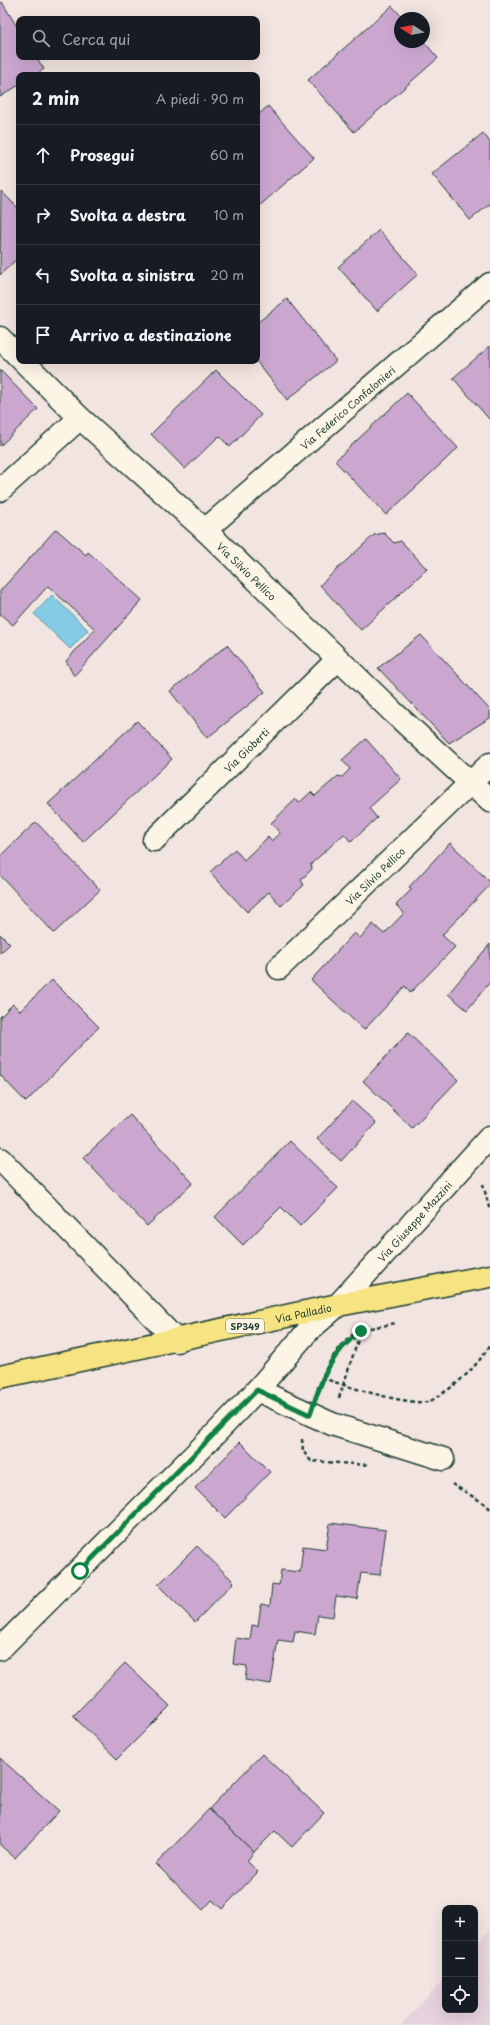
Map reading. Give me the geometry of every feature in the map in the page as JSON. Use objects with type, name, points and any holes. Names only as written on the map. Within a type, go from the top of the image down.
[{"type":"main road","name":"Via Palladio","points":[[0,1377],[177,1341],[338,1305],[490,1276]]},
{"type":"street","name":"Via Federico Confalonieri","points":[[205,530],[490,284]]},
{"type":"street","points":[[0,338],[16,354]]},
{"type":"street","name":"Via Silvio Pellico","points":[[26,364],[80,418],[205,530],[338,659],[490,801]]},
{"type":"street","points":[[0,490],[80,418]]},
{"type":"street","name":"Via Gioberti","points":[[154,840],[338,659]]},
{"type":"street","points":[[470,782],[490,764]]},
{"type":"street","name":"Via Silvio Pellico","points":[[279,968],[470,782]]},
{"type":"street","name":"Via Giuseppe Mazzini","points":[[0,1649],[80,1571],[257,1390],[307,1332],[338,1305],[490,1137]]},
{"type":"street","points":[[0,1159],[177,1341]]},
{"type":"street","points":[[257,1390],[332,1424],[443,1459]]},
{"type":"path","points":[[375,1464],[363,1465],[311,1461],[303,1451],[301,1442],[322,1378],[345,1342],[361,1331],[402,1322]]},
{"type":"path","points":[[343,1385],[361,1331]]},
{"type":"path","points":[[322,1378],[343,1385],[406,1401],[428,1402],[458,1384],[480,1361],[490,1346]]},
{"type":"shaded area","points":[[490,1930],[490,2025],[401,2025],[442,1981],[442,2013],[478,2013],[478,1943]]},
{"type":"water","points":[[52,595],[88,630],[70,649],[34,614]]},
{"type":"building","points":[[2,2],[16,25],[16,60],[38,60],[44,69],[40,72],[16,72],[16,87],[0,97],[0,3]]},
{"type":"building","points":[[392,6],[398,12],[394,12],[394,48],[429,48],[438,58],[354,132],[308,80]]},
{"type":"building","points":[[268,106],[314,158],[260,205],[260,113]]},
{"type":"building","points":[[483,133],[490,142],[490,204],[470,220],[432,174]]},
{"type":"building","points":[[1,191],[16,206],[16,260],[0,275]]},
{"type":"building","points":[[379,230],[418,274],[377,311],[338,267]]},
{"type":"building","points":[[287,299],[336,361],[287,400],[258,364],[260,364],[260,321]]},
{"type":"building","points":[[490,346],[490,420],[453,378]]},
{"type":"building","points":[[0,370],[38,409],[0,446]]},
{"type":"building","points":[[216,370],[261,415],[230,447],[219,436],[185,469],[151,434]]},
{"type":"building","points":[[407,393],[458,448],[386,515],[335,461]]},
{"type":"building","points":[[56,529],[86,555],[88,552],[142,600],[74,676],[66,661],[95,629],[48,586],[13,625],[0,614],[0,591]]},
{"type":"building","points":[[384,533],[394,543],[401,541],[427,569],[361,630],[320,585],[374,535]]},
{"type":"building","points":[[421,635],[490,710],[490,718],[449,743],[378,668]]},
{"type":"building","points":[[227,645],[265,692],[207,738],[170,691]]},
{"type":"building","points":[[137,721],[172,759],[83,842],[48,804]]},
{"type":"building","points":[[366,739],[401,779],[369,808],[377,818],[351,842],[344,834],[311,864],[312,869],[301,880],[304,885],[281,906],[269,892],[247,912],[210,872],[235,849],[244,860],[268,837],[271,841],[280,833],[271,823],[296,799],[299,803],[311,792],[315,796],[338,776],[342,777],[350,769],[342,760]]},
{"type":"building","points":[[36,822],[100,890],[54,933],[0,875],[0,856]]},
{"type":"building","points":[[450,843],[490,882],[490,885],[442,935],[455,947],[410,993],[405,986],[364,1030],[311,980],[354,933],[360,938],[373,924],[384,934],[404,913],[396,905],[412,889],[409,887]]},
{"type":"building","points":[[0,934],[10,944],[0,953]]},
{"type":"building","points":[[490,944],[490,982],[467,1010],[448,994]]},
{"type":"building","points":[[52,980],[99,1027],[26,1102],[0,1075],[0,1017],[13,1004],[20,1011]]},
{"type":"building","points":[[408,1033],[458,1080],[412,1128],[363,1081]]},
{"type":"building","points":[[352,1101],[376,1123],[341,1161],[317,1139]]},
{"type":"building","points":[[130,1115],[193,1183],[147,1226],[83,1158]]},
{"type":"building","points":[[290,1141],[338,1188],[300,1226],[281,1207],[243,1245],[215,1217]]},
{"type":"building","points":[[240,1442],[270,1472],[225,1518],[195,1488]]},
{"type":"building","points":[[330,1523],[386,1530],[380,1575],[361,1573],[357,1599],[336,1596],[333,1617],[318,1615],[315,1634],[295,1631],[293,1642],[278,1640],[271,1684],[245,1680],[247,1666],[233,1664],[236,1638],[250,1640],[252,1625],[258,1626],[261,1604],[270,1606],[272,1584],[279,1585],[281,1570],[300,1572],[303,1546],[326,1549]]},
{"type":"building","points":[[197,1546],[234,1582],[195,1622],[158,1585]]},
{"type":"building","points":[[125,1663],[170,1706],[117,1759],[73,1716]]},
{"type":"building","points":[[262,1754],[324,1813],[292,1847],[275,1831],[254,1852],[209,1809]]},
{"type":"building","points":[[0,1758],[59,1811],[15,1858],[0,1845]]},
{"type":"building","points":[[209,1809],[254,1852],[247,1861],[258,1872],[222,1909],[212,1900],[203,1910],[156,1864]]},
{"type":"route","points":[[80,1571],[257,1390],[310,1415],[322,1378],[332,1361],[345,1342],[361,1331]]}]
